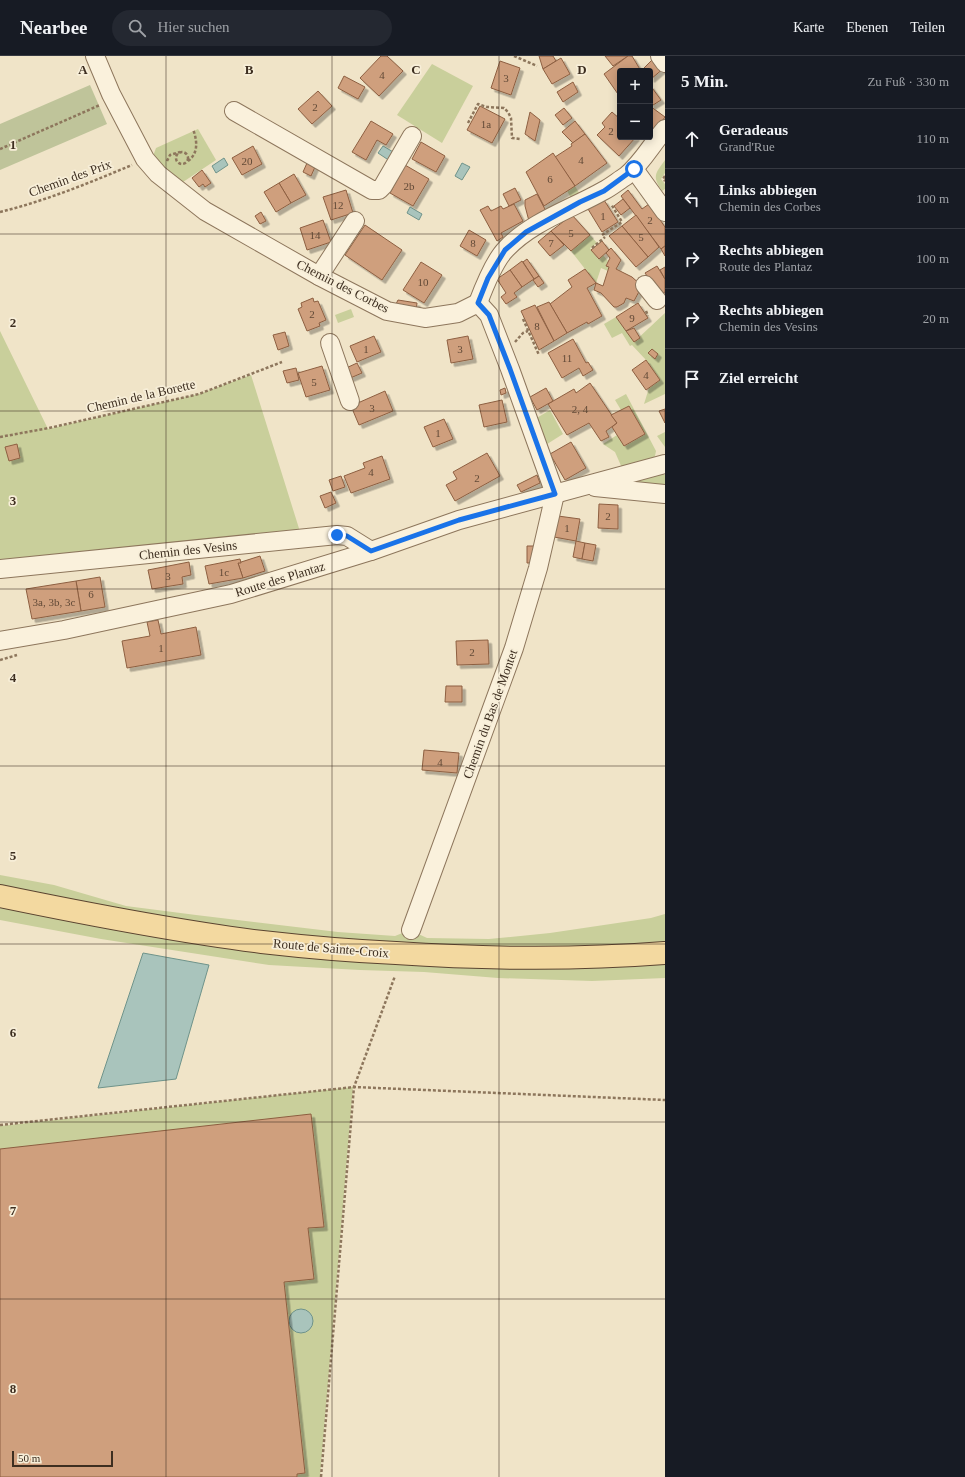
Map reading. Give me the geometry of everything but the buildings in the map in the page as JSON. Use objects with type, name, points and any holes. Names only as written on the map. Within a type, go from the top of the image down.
[{"type":"main road","name":"Route de Sainte-Croix","points":[[0,896],[78,912],[202,933],[262,942],[342,950],[463,957],[539,958],[665,953]]},
{"type":"street","name":"Chemin des Corbes","points":[[95,56],[114,100],[145,159],[158,174],[205,211],[320,276],[387,311],[425,318],[458,313],[478,303]]},
{"type":"street","points":[[660,56],[665,64]]},
{"type":"street","points":[[234,111],[372,190],[379,190],[383,186],[412,136]]},
{"type":"street","points":[[555,494],[489,315],[478,303],[488,278],[505,250],[526,232],[580,202],[604,191],[634,169],[665,129]]},
{"type":"street","points":[[634,169],[665,212]]},
{"type":"street","points":[[320,276],[355,221]]},
{"type":"street","points":[[646,285],[657,300]]},
{"type":"street","points":[[330,343],[350,401]]},
{"type":"street","name":"Route des Plantaz","points":[[0,641],[64,630],[231,594],[371,551],[459,520],[665,464]]},
{"type":"street","points":[[584,486],[665,494]]},
{"type":"street","name":"Chemin du Bas de Montet","points":[[411,930],[514,648],[538,568],[555,494]]},
{"type":"street","name":"Chemin des Vesins","points":[[0,569],[337,535],[347,536],[371,551]]},
{"type":"path","points":[[514,56],[537,66]]},
{"type":"path","points":[[0,149],[114,100]]},
{"type":"path","points":[[468,122],[478,104],[487,107],[504,108],[511,118],[512,138],[520,139]]},
{"type":"path","points":[[186,163],[188,155],[182,152],[178,153],[176,158],[177,162],[180,164],[186,163],[192,158],[196,145],[196,137],[193,129]]},
{"type":"path","name":"Chemin des Prix","points":[[0,212],[83,185],[145,159]]},
{"type":"path","points":[[665,176],[663,179],[665,181]]},
{"type":"path","points":[[592,248],[604,236],[622,222],[604,191]]},
{"type":"path","points":[[523,319],[539,355]]},
{"type":"path","name":"Chemin de la Borette","points":[[0,437],[49,428],[199,394],[282,362]]},
{"type":"path","points":[[322,1477],[354,1087],[395,976]]},
{"type":"path","points":[[0,1125],[354,1087],[665,1100]]},
{"type":"green space","points":[[432,64],[473,86],[442,143],[397,115]]},
{"type":"green space","points":[[90,85],[107,124],[0,170],[0,124]]},
{"type":"green space","points":[[198,129],[216,160],[180,184],[153,156],[156,148]]},
{"type":"green space","points":[[665,160],[665,173],[661,179],[665,184],[665,189],[662,191],[657,182],[656,175]]},
{"type":"green space","points":[[575,186],[581,196],[573,201],[567,191]]},
{"type":"green space","points":[[590,235],[597,243],[590,248],[598,259],[603,255],[608,261],[606,265],[609,267],[608,271],[601,268],[596,283],[571,251]]},
{"type":"green space","points":[[351,309],[354,317],[338,323],[335,315]]},
{"type":"green space","points":[[665,313],[665,394],[644,404],[649,388],[660,380],[646,360],[632,345],[630,346],[622,333],[612,338],[604,324],[616,317],[634,342]]},
{"type":"green space","points":[[0,331],[48,429],[199,394],[251,375],[302,538],[0,568]]},
{"type":"green space","points":[[626,394],[656,451],[652,460],[622,468],[615,452],[603,444],[617,435],[625,446],[645,434],[629,406],[621,410],[615,400]]},
{"type":"green space","points":[[550,410],[563,434],[544,446],[535,419]]},
{"type":"green space","points":[[665,432],[665,447],[657,436]]},
{"type":"green space","points":[[662,473],[665,475],[665,487],[629,482]]},
{"type":"green space","points":[[0,875],[54,885],[126,906],[338,932],[395,936],[410,930],[427,938],[489,939],[550,933],[651,918],[665,914],[665,978],[592,981],[498,978],[424,972],[269,965],[101,939],[0,920]]},
{"type":"green space","points":[[353,1087],[320,1477],[0,1477],[0,1126]]},
{"type":"water","points":[[383,146],[395,153],[390,161],[378,153]]},
{"type":"water","points":[[224,158],[228,165],[216,173],[212,166]]},
{"type":"water","points":[[462,163],[470,167],[462,180],[455,176]]},
{"type":"water","points":[[410,207],[422,214],[419,220],[407,213]]},
{"type":"water","points":[[143,953],[209,965],[176,1079],[98,1088]]},
{"type":"water","points":[[301,1309],[309,1313],[313,1321],[309,1329],[301,1333],[293,1329],[289,1321],[293,1313]]},
{"type":"route","points":[[337,535],[347,536],[371,551],[459,520],[555,494],[489,315],[478,303],[488,278],[505,250],[526,232],[580,202],[604,191],[634,169]]}]
